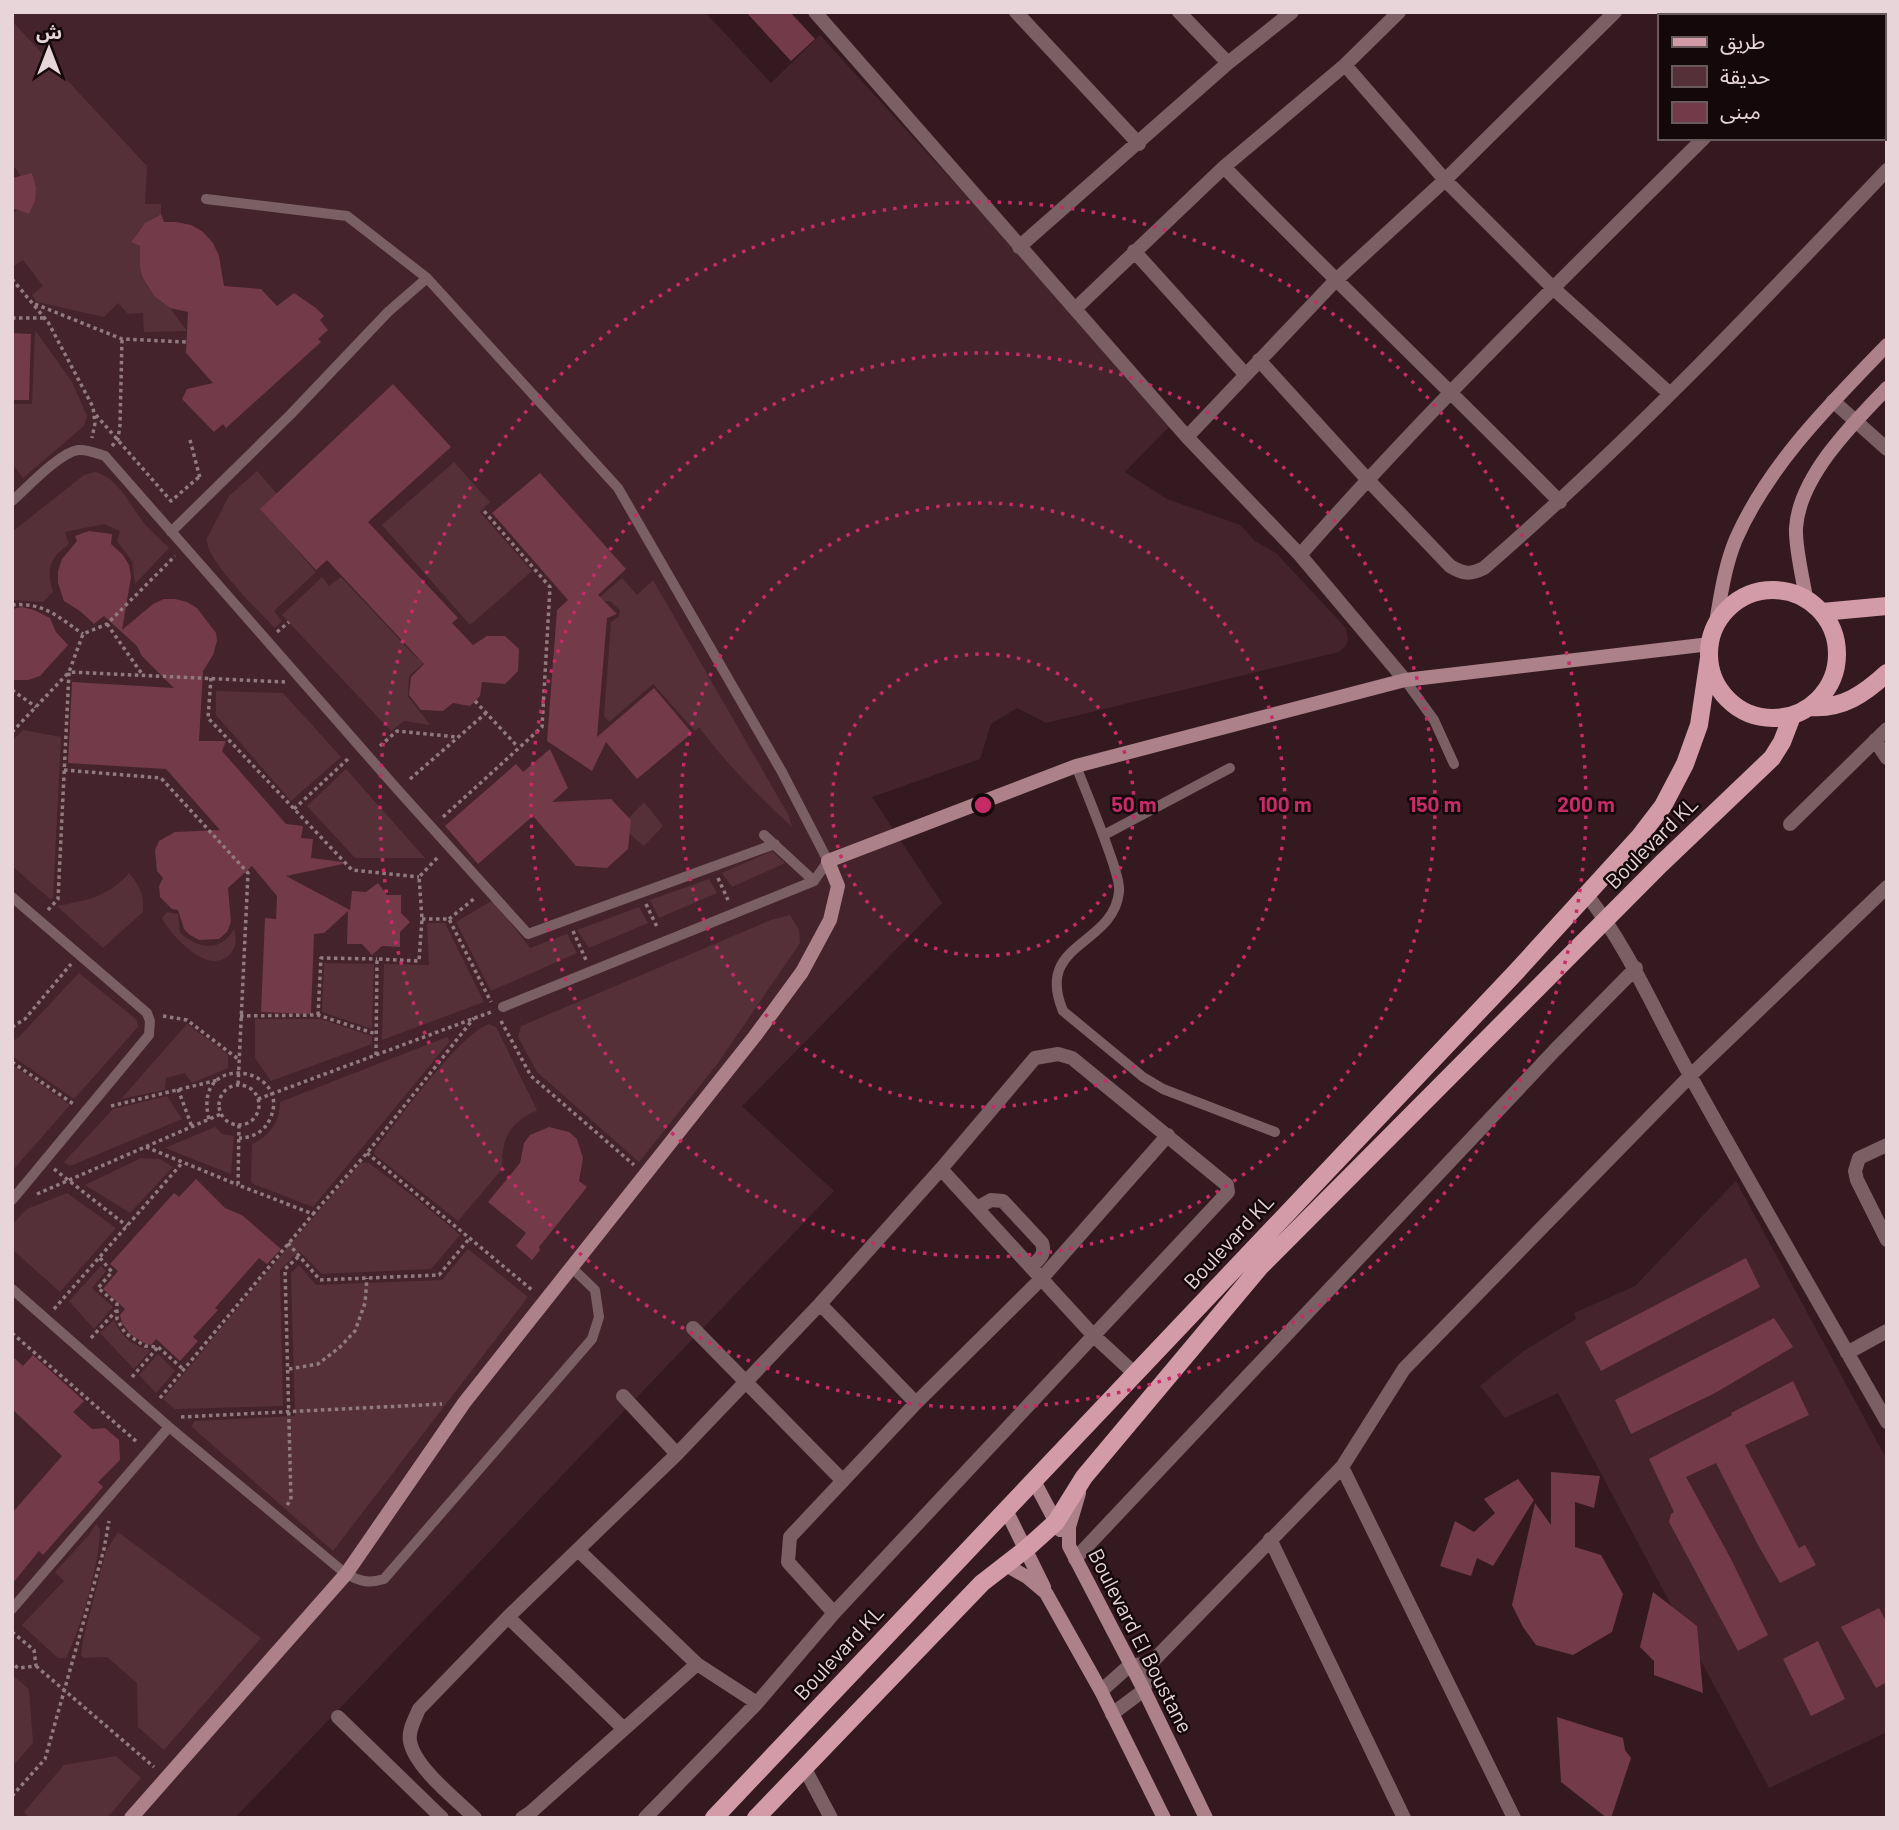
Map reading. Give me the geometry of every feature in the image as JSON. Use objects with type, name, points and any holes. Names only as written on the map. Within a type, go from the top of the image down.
[{"type":"main road","points":[[1767,590],[1787,591],[1806,598],[1822,612],[1834,631],[1838,651],[1836,672],[1826,692],[1811,707],[1792,716],[1773,719],[1754,716],[1736,707],[1722,694],[1713,677],[1709,651],[1716,622],[1731,606],[1748,595],[1767,590]]},
{"type":"main road","points":[[1822,612],[1887,606]]},
{"type":"main road","name":"Boulevard KL","points":[[715,1818],[1587,895],[1648,826],[1663,806],[1685,764],[1699,725],[1709,651]]},
{"type":"main road","points":[[1811,707],[1826,708],[1856,698],[1887,673]]},
{"type":"main road","name":"Boulevard KL","points":[[756,1818],[982,1583],[1056,1522],[1084,1477],[1260,1267],[1661,864],[1772,758],[1782,742],[1792,716]]},
{"type":"street","points":[[815,12],[1187,437],[1300,555],[1405,680]]},
{"type":"street","points":[[1016,12],[1139,144]]},
{"type":"street","points":[[1178,12],[1228,63]]},
{"type":"street","points":[[1019,247],[1228,63],[1292,12]]},
{"type":"street","points":[[1076,309],[1224,167],[1345,65],[1399,12]]},
{"type":"street","points":[[1187,437],[1335,281],[1445,180],[1615,12]]},
{"type":"street","points":[[1345,65],[1445,180],[1553,288],[1669,393]]},
{"type":"street","points":[[1300,555],[1367,479],[1701,140]]},
{"type":"street","points":[[1224,167],[1335,281],[1452,392],[1560,502]]},
{"type":"street","points":[[1259,360],[1450,566],[1462,573],[1474,573],[1484,568],[1560,502],[1887,170]]},
{"type":"street","points":[[1134,251],[1245,374]]},
{"type":"street","points":[[1716,622],[1726,568],[1751,508],[1792,450],[1833,401],[1887,345]]},
{"type":"street","points":[[1806,598],[1796,528],[1803,499],[1821,465],[1856,420],[1887,388]]},
{"type":"street","points":[[1833,401],[1887,449]]},
{"type":"street","points":[[131,1818],[346,1574],[464,1403],[755,1036],[802,972],[830,920],[838,886],[828,861],[1076,766],[1405,680],[1709,651]]},
{"type":"street","points":[[1790,824],[1887,729]]},
{"type":"street","points":[[1875,740],[1887,758]]},
{"type":"street","points":[[1112,1714],[1144,1690],[1151,1663],[1342,1466],[1404,1368],[1690,1076],[1887,887]]},
{"type":"street","points":[[1587,895],[1607,921],[1636,968],[1690,1076],[1887,1422]]},
{"type":"street","points":[[1034,1481],[1072,1553],[1636,968]]},
{"type":"street","points":[[475,1818],[421,1763],[410,1740],[412,1725],[419,1709],[508,1617],[677,1454],[820,1304],[941,1169],[1035,1058],[1058,1054],[1072,1058],[1227,1185],[1228,1192],[834,1613],[757,1703],[645,1818]]},
{"type":"street","points":[[834,1613],[788,1562],[790,1537],[1168,1135]]},
{"type":"street","points":[[1887,1145],[1859,1158],[1855,1171],[1887,1240]]},
{"type":"street","points":[[941,1169],[1093,1335],[1135,1374]]},
{"type":"street","points":[[977,1208],[991,1200],[1003,1201],[1042,1243],[1044,1250],[1036,1273]]},
{"type":"street","points":[[820,1304],[916,1403]]},
{"type":"street","points":[[693,1328],[843,1481]]},
{"type":"street","points":[[1847,1353],[1887,1331]]},
{"type":"street","points":[[623,1396],[677,1454]]},
{"type":"street","points":[[1342,1466],[1514,1818]]},
{"type":"street","name":"Boulevard El Boustane","points":[[1084,1477],[1069,1527],[1072,1553],[1129,1666],[1144,1690],[1206,1818]]},
{"type":"street","points":[[1006,1510],[1046,1593],[1101,1691],[1164,1818]]},
{"type":"street","points":[[1270,1539],[1404,1818]]},
{"type":"street","points":[[578,1550],[696,1664],[757,1703]]},
{"type":"street","points":[[1006,1564],[1046,1593]]},
{"type":"street","points":[[508,1617],[623,1728]]},
{"type":"street","points":[[1101,1691],[1129,1666],[1151,1663]]},
{"type":"street","points":[[522,1818],[696,1664]]},
{"type":"street","points":[[338,1717],[442,1818]]},
{"type":"street","points":[[805,1769],[831,1818]]},
{"type":"lane","points":[[206,199],[347,216],[427,278],[618,488],[782,772],[828,861],[814,881],[499,1009]]},
{"type":"lane","points":[[171,532],[291,414],[388,312],[427,278]]},
{"type":"lane","points":[[12,501],[65,455],[77,450],[105,456],[368,757],[528,934],[775,844]]},
{"type":"lane","points":[[1405,680],[1434,720],[1454,764]]},
{"type":"lane","points":[[1076,766],[1104,835],[1120,887],[1111,917],[1060,964],[1056,979],[1057,996],[1063,1011],[1143,1077],[1163,1089],[1275,1132]]},
{"type":"lane","points":[[1104,835],[1230,768]]},
{"type":"lane","points":[[764,835],[814,881]]},
{"type":"lane","points":[[12,897],[147,1013],[150,1021],[149,1035],[12,1200]]},
{"type":"lane","points":[[12,1289],[169,1427],[346,1574],[361,1582],[372,1583],[384,1579],[592,1339],[599,1317],[595,1290],[571,1266]]},
{"type":"lane","points":[[12,1609],[169,1427]]},
{"type":"path","points":[[12,279],[59,340],[95,414],[171,501],[200,477]]},
{"type":"path","points":[[33,303],[122,339],[186,342]]},
{"type":"path","points":[[12,318],[44,318]]},
{"type":"path","points":[[105,456],[118,439],[122,339]]},
{"type":"path","points":[[90,451],[95,414]]},
{"type":"path","points":[[190,440],[205,498]]},
{"type":"path","points":[[432,828],[542,727],[550,587],[484,512]]},
{"type":"path","points":[[40,920],[58,899],[69,672],[83,634],[107,624],[184,547]]},
{"type":"path","points":[[12,605],[29,603],[50,611],[83,634]]},
{"type":"path","points":[[107,624],[143,675]]},
{"type":"path","points":[[12,732],[69,672],[304,683]]},
{"type":"path","points":[[211,678],[208,718],[352,870],[419,877]]},
{"type":"path","points":[[12,690],[36,707]]},
{"type":"path","points":[[475,701],[518,747]]},
{"type":"path","points":[[411,778],[486,713]]},
{"type":"path","points":[[368,757],[397,731],[458,737]]},
{"type":"path","points":[[294,809],[360,747]]},
{"type":"path","points":[[64,770],[161,778],[248,873],[238,1086]]},
{"type":"path","points":[[318,1015],[321,958],[419,961],[422,919],[419,877],[449,846]]},
{"type":"path","points":[[718,879],[722,887]]},
{"type":"path","points":[[422,919],[449,919],[488,888]]},
{"type":"path","points":[[648,908],[652,917]]},
{"type":"path","points":[[449,919],[499,1009],[531,1076],[645,1175]]},
{"type":"path","points":[[575,936],[579,946]]},
{"type":"path","points":[[12,1027],[25,1019],[79,955]]},
{"type":"path","points":[[376,1055],[377,959]]},
{"type":"path","points":[[258,1099],[499,1009]]},
{"type":"path","points":[[147,1013],[187,1020],[238,1059]]},
{"type":"path","points":[[240,1016],[318,1015],[376,1034]]},
{"type":"path","points":[[150,1410],[366,1153],[474,1018]]},
{"type":"path","points":[[12,1062],[85,1112],[218,1080]]},
{"type":"path","points":[[209,1119],[206,1098],[210,1088],[218,1080],[226,1074],[238,1072],[258,1077],[266,1084],[271,1094],[272,1116],[257,1134],[239,1138]]},
{"type":"path","points":[[238,1086],[250,1088],[258,1099],[258,1112],[254,1118],[239,1125],[230,1123],[221,1114],[220,1101],[222,1095],[238,1086]]},
{"type":"path","points":[[178,1089],[192,1127]]},
{"type":"path","points":[[35,1195],[221,1114]]},
{"type":"path","points":[[238,1185],[239,1125]]},
{"type":"path","points":[[145,1146],[313,1214]]},
{"type":"path","points":[[366,1153],[545,1300]]},
{"type":"path","points":[[44,1161],[127,1226]]},
{"type":"path","points":[[45,1318],[183,1162]]},
{"type":"path","points":[[288,1243],[320,1280],[439,1275],[469,1239]]},
{"type":"path","points":[[277,1516],[291,1500],[285,1269],[299,1256]]},
{"type":"path","points":[[99,1258],[112,1272],[98,1288],[117,1304],[116,1311],[125,1333],[145,1346],[158,1347],[183,1369]]},
{"type":"path","points":[[288,1369],[318,1364],[340,1348],[355,1331],[365,1303],[367,1278]]},
{"type":"path","points":[[80,1349],[116,1311]]},
{"type":"path","points":[[12,1333],[148,1451]]},
{"type":"path","points":[[123,1387],[158,1347]]},
{"type":"path","points":[[169,1427],[180,1417],[464,1403]]},
{"type":"path","points":[[12,1796],[45,1759],[104,1549],[113,1491]]},
{"type":"path","points":[[12,1632],[34,1650],[36,1666],[155,1768]]},
{"type":"path","points":[[12,1663],[18,1668],[36,1666]]},
{"type":"shaded area","points":[[12,12],[705,12],[771,83],[820,35],[1173,423],[1125,472],[1167,499],[1240,525],[1255,541],[1276,553],[1346,628],[1348,639],[1346,646],[1339,652],[1046,723],[1017,708],[991,724],[980,759],[872,797],[942,903],[742,1106],[834,1191],[235,1818],[12,1818]]},
{"type":"shaded area","points":[[1736,1181],[1887,1460],[1887,1732],[1769,1788],[1558,1393],[1505,1418],[1480,1386],[1522,1352],[1576,1319],[1574,1313],[1635,1286]]},
{"type":"green space","points":[[12,21],[147,166],[145,204],[161,204],[161,214],[144,225],[132,242],[140,246],[140,268],[148,287],[154,296],[170,308],[187,331],[144,332],[143,313],[128,314],[118,303],[104,317],[37,302],[32,295],[43,286],[23,260],[12,267],[12,215],[17,210],[29,214],[34,189],[32,173],[21,176],[12,164]]},
{"type":"green space","points":[[35,330],[72,382],[87,416],[84,426],[23,478],[12,464],[12,404],[32,404]]},
{"type":"green space","points":[[454,462],[490,502],[480,512],[532,571],[470,625],[382,525]]},
{"type":"green space","points":[[257,471],[277,494],[261,509],[316,572],[274,611],[282,621],[275,628],[223,571],[208,547],[207,538],[229,496]]},
{"type":"green space","points":[[95,472],[117,486],[145,524],[169,548],[135,584],[132,561],[117,541],[120,531],[104,524],[65,532],[69,544],[51,565],[53,592],[43,602],[12,600],[12,532],[84,475]]},
{"type":"green space","points":[[322,577],[329,586],[341,577],[417,658],[429,648],[434,654],[409,676],[408,696],[430,725],[404,721],[391,731],[282,615]]},
{"type":"green space","points":[[622,578],[637,595],[653,580],[789,816],[792,827],[732,767],[699,727],[695,731],[653,684],[609,722],[604,716],[611,622],[619,616],[620,610],[610,601],[594,602]]},
{"type":"green space","points":[[216,691],[283,693],[341,757],[291,801],[216,715]]},
{"type":"green space","points":[[23,730],[61,737],[53,898],[50,899],[12,866],[12,741]]},
{"type":"green space","points":[[346,769],[425,858],[355,858],[307,806]]},
{"type":"green space","points":[[644,802],[663,826],[644,846],[630,834],[629,818]]},
{"type":"green space","points":[[772,851],[785,863],[732,887],[722,873]]},
{"type":"green space","points":[[129,873],[140,891],[143,912],[103,948],[57,906],[87,900],[104,893]]},
{"type":"green space","points":[[709,879],[717,893],[659,918],[650,900]]},
{"type":"green space","points":[[493,900],[530,948],[567,934],[577,953],[491,991],[456,922]]},
{"type":"green space","points":[[639,907],[648,923],[589,948],[577,930]]},
{"type":"green space","points":[[167,912],[178,914],[180,933],[202,945],[222,942],[234,929],[236,937],[233,951],[216,961],[200,957],[169,929],[162,918]]},
{"type":"green space","points":[[790,915],[799,930],[800,943],[718,1063],[639,1162],[537,1072],[518,1037],[521,1026],[771,920]]},
{"type":"green space","points":[[427,923],[445,923],[484,1002],[382,1040],[384,964],[429,965]]},
{"type":"green space","points":[[324,963],[374,964],[372,1029],[322,1012]]},
{"type":"green space","points":[[79,973],[137,1020],[138,1027],[74,1099],[12,1056],[12,1041],[18,1038]]},
{"type":"green space","points":[[255,1019],[321,1019],[372,1036],[372,1044],[271,1081],[255,1058]]},
{"type":"green space","points":[[187,1024],[228,1054],[228,1068],[192,1083],[185,1073],[166,1078],[165,1090],[121,1099]]},
{"type":"green space","points":[[489,1024],[496,1027],[537,1110],[513,1127],[505,1140],[502,1169],[458,1221],[375,1155],[374,1151],[445,1062],[476,1032]]},
{"type":"green space","points":[[447,1037],[450,1041],[313,1207],[251,1183],[252,1144],[264,1137],[273,1127],[280,1102]]},
{"type":"green space","points":[[12,1064],[70,1105],[12,1171]]},
{"type":"green space","points":[[167,1096],[182,1119],[70,1166],[64,1162],[113,1109]]},
{"type":"green space","points":[[215,1127],[222,1134],[234,1136],[231,1174],[165,1148]]},
{"type":"green space","points":[[141,1158],[160,1159],[173,1167],[130,1213],[85,1185]]},
{"type":"green space","points":[[361,1162],[369,1163],[460,1235],[431,1269],[322,1274],[299,1251],[280,1270],[283,1406],[175,1409],[163,1399]]},
{"type":"green space","points":[[67,1193],[116,1228],[60,1292],[12,1249],[12,1225],[27,1209]]},
{"type":"green space","points":[[468,1249],[528,1297],[333,1551],[191,1426],[195,1421],[295,1416],[291,1273],[299,1265],[316,1285],[442,1280]]},
{"type":"green space","points":[[101,1266],[106,1271],[92,1288],[113,1307],[94,1329],[69,1301]]},
{"type":"green space","points":[[114,1320],[128,1340],[151,1350],[134,1369],[100,1333]]},
{"type":"green space","points":[[158,1354],[175,1371],[156,1393],[139,1375]]},
{"type":"green space","points":[[96,1524],[100,1529],[99,1543],[89,1595],[66,1658],[58,1658],[22,1625],[64,1581],[55,1572]]},
{"type":"green space","points":[[118,1532],[261,1638],[164,1750],[138,1727],[137,1683],[107,1657],[84,1658],[81,1655],[106,1551]]},
{"type":"green space","points":[[12,1675],[29,1689],[33,1743],[12,1767]]},
{"type":"green space","points":[[116,1756],[141,1778],[107,1818],[30,1818],[24,1812],[64,1765]]},
{"type":"building","points":[[746,12],[790,12],[815,39],[791,61]]},
{"type":"building","points":[[32,173],[36,188],[35,201],[29,214],[12,208],[12,178]]},
{"type":"building","points":[[161,214],[164,222],[191,225],[202,231],[213,243],[219,256],[224,286],[261,289],[277,306],[294,293],[324,316],[320,320],[328,330],[318,339],[321,342],[226,428],[223,424],[214,432],[182,399],[187,389],[213,383],[186,353],[188,312],[170,308],[154,296],[140,268],[140,246],[131,242],[145,223]]},
{"type":"building","points":[[12,333],[31,334],[29,400],[12,400]]},
{"type":"building","points":[[393,384],[451,447],[368,522],[458,618],[452,623],[473,645],[487,636],[505,636],[519,649],[518,671],[505,684],[482,682],[480,696],[470,706],[453,703],[443,711],[421,710],[409,695],[411,677],[424,664],[327,560],[316,570],[260,509]]},
{"type":"building","points":[[540,473],[626,569],[598,595],[617,614],[607,618],[597,737],[654,688],[692,733],[637,779],[606,742],[592,771],[547,741],[557,610],[568,600],[492,513]]},
{"type":"building","points":[[89,531],[112,534],[111,544],[129,565],[131,577],[122,630],[153,604],[164,599],[175,599],[197,608],[216,633],[213,655],[203,671],[199,741],[226,741],[222,751],[286,824],[303,826],[301,838],[313,839],[311,858],[343,862],[286,876],[350,910],[352,891],[366,892],[378,883],[387,895],[401,895],[401,913],[410,922],[400,932],[400,947],[382,946],[372,955],[362,944],[347,944],[348,911],[324,933],[314,934],[311,1014],[261,1012],[265,918],[276,919],[277,896],[252,866],[228,888],[231,922],[227,932],[219,939],[199,940],[190,935],[184,929],[178,910],[172,909],[160,897],[159,886],[163,878],[157,871],[155,850],[159,841],[175,832],[220,830],[166,769],[68,763],[72,682],[174,688],[142,656],[137,646],[104,616],[94,624],[64,601],[58,583],[62,559],[77,541],[75,536]]},
{"type":"building","points":[[22,607],[50,618],[56,632],[68,645],[40,676],[28,680],[12,680],[12,609]]},
{"type":"building","points":[[550,749],[568,788],[552,802],[611,799],[631,820],[628,849],[607,868],[576,866],[533,816],[478,864],[445,826],[516,764],[523,772]]},
{"type":"building","points":[[549,1127],[569,1132],[577,1139],[583,1158],[579,1181],[587,1187],[539,1247],[540,1250],[532,1260],[516,1246],[526,1233],[488,1202],[520,1163],[524,1143],[530,1135]]},
{"type":"building","points":[[196,1179],[225,1208],[242,1215],[281,1249],[267,1264],[259,1258],[215,1308],[218,1310],[193,1337],[198,1341],[180,1361],[156,1339],[151,1345],[130,1334],[120,1315],[125,1309],[103,1289],[118,1271],[110,1264],[174,1193],[179,1197]]},
{"type":"building","points":[[1746,1258],[1760,1287],[1601,1371],[1585,1342]]},
{"type":"building","points":[[1774,1318],[1793,1347],[1715,1393],[1631,1434],[1615,1400]]},
{"type":"building","points":[[33,1355],[84,1401],[73,1412],[92,1429],[105,1428],[119,1440],[120,1460],[98,1482],[103,1487],[43,1555],[39,1551],[12,1584],[12,1513],[62,1456],[12,1409],[12,1356],[23,1366]]},
{"type":"building","points":[[1793,1381],[1809,1415],[1745,1445],[1799,1548],[1805,1545],[1816,1565],[1780,1583],[1716,1463],[1686,1477],[1731,1559],[1768,1635],[1738,1651],[1669,1522],[1674,1512],[1649,1459]]},
{"type":"building","points":[[1551,1472],[1600,1476],[1594,1508],[1575,1502],[1575,1547],[1601,1555],[1623,1594],[1612,1632],[1573,1655],[1536,1645],[1512,1605],[1535,1503],[1551,1525]]},
{"type":"building","points":[[1518,1479],[1534,1500],[1493,1566],[1477,1558],[1471,1576],[1440,1566],[1455,1521],[1474,1532],[1495,1513],[1484,1499]]},
{"type":"building","points":[[1653,1592],[1697,1626],[1703,1693],[1654,1675],[1654,1661],[1640,1647]]},
{"type":"building","points":[[1879,1608],[1887,1623],[1887,1682],[1876,1688],[1841,1627]]},
{"type":"building","points":[[1818,1641],[1845,1699],[1811,1716],[1783,1659]]},
{"type":"building","points":[[1557,1717],[1623,1738],[1625,1750],[1631,1758],[1611,1818],[1607,1818],[1561,1782]]}]
